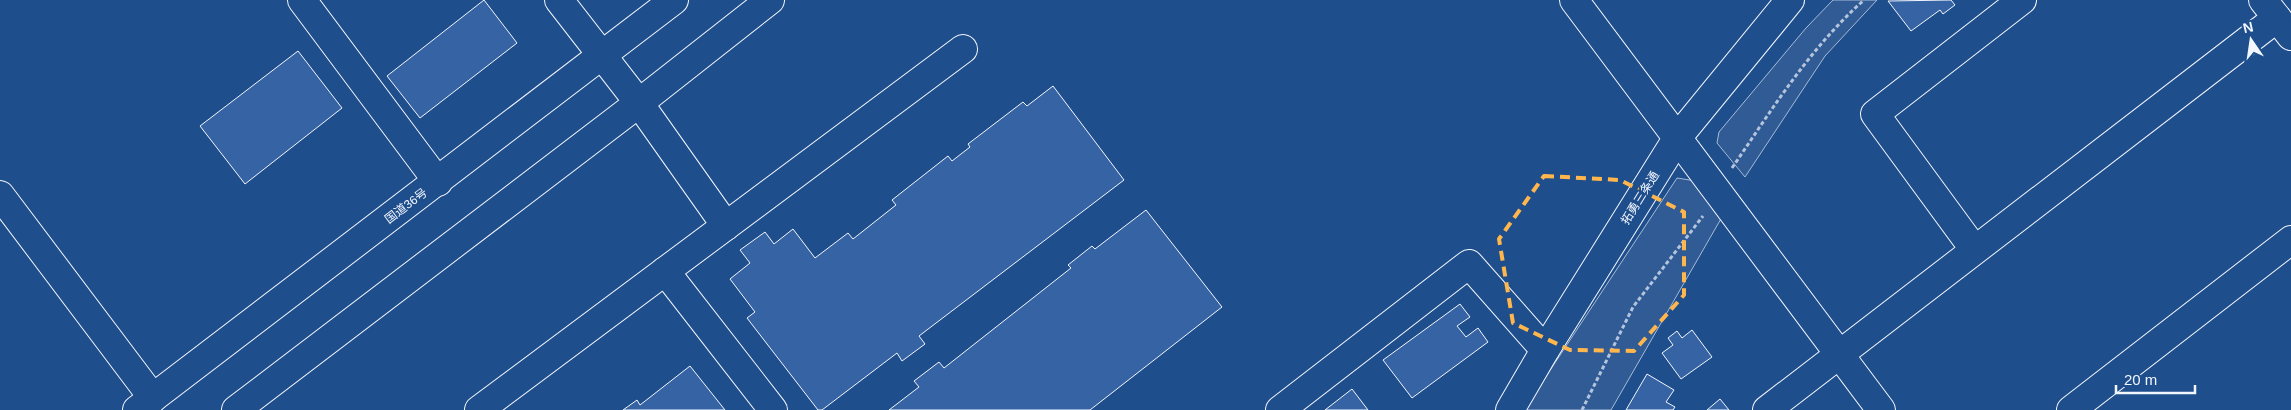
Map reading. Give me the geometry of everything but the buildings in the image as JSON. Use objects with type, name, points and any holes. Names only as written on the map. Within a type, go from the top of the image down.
[{"type":"main road","points":[[302,0],[438,182]]},
{"type":"main road","points":[[559,0],[639,103],[726,226]]},
{"type":"main road","name":"国道36号","points":[[145,404],[674,0]]},
{"type":"main road","points":[[236,410],[639,103],[770,0]]},
{"type":"main road","points":[[1574,0],[1882,410]]},
{"type":"main road","name":"拓勇三条通","points":[[1510,410],[1545,350],[1678,137],[1790,0]]},
{"type":"main road","points":[[1974,249],[1874,114],[2022,0]]},
{"type":"main road","points":[[1767,410],[1974,249],[2277,18]]},
{"type":"main road","points":[[479,410],[963,49]]},
{"type":"main road","points":[[0,195],[145,404]]},
{"type":"main road","points":[[2071,410],[2291,240]]},
{"type":"main road","points":[[1280,410],[1469,264],[1545,350]]},
{"type":"main road","points":[[665,272],[773,410]]},
{"type":"path","points":[[1582,410],[1633,307],[1706,212],[1717,190],[1794,74],[1844,18],[1864,0]]},
{"type":"highlighted area","points":[[1544,176],[1620,180],[1684,212],[1684,295],[1634,351],[1570,350],[1513,323],[1499,239]]},
{"type":"shaded area","points":[[1833,0],[1877,0],[1825,56],[1745,177],[1717,143],[1719,132],[1806,28]]},
{"type":"shaded area","points":[[1677,178],[1696,181],[1722,217],[1611,410],[1526,410],[1541,384]]}]
